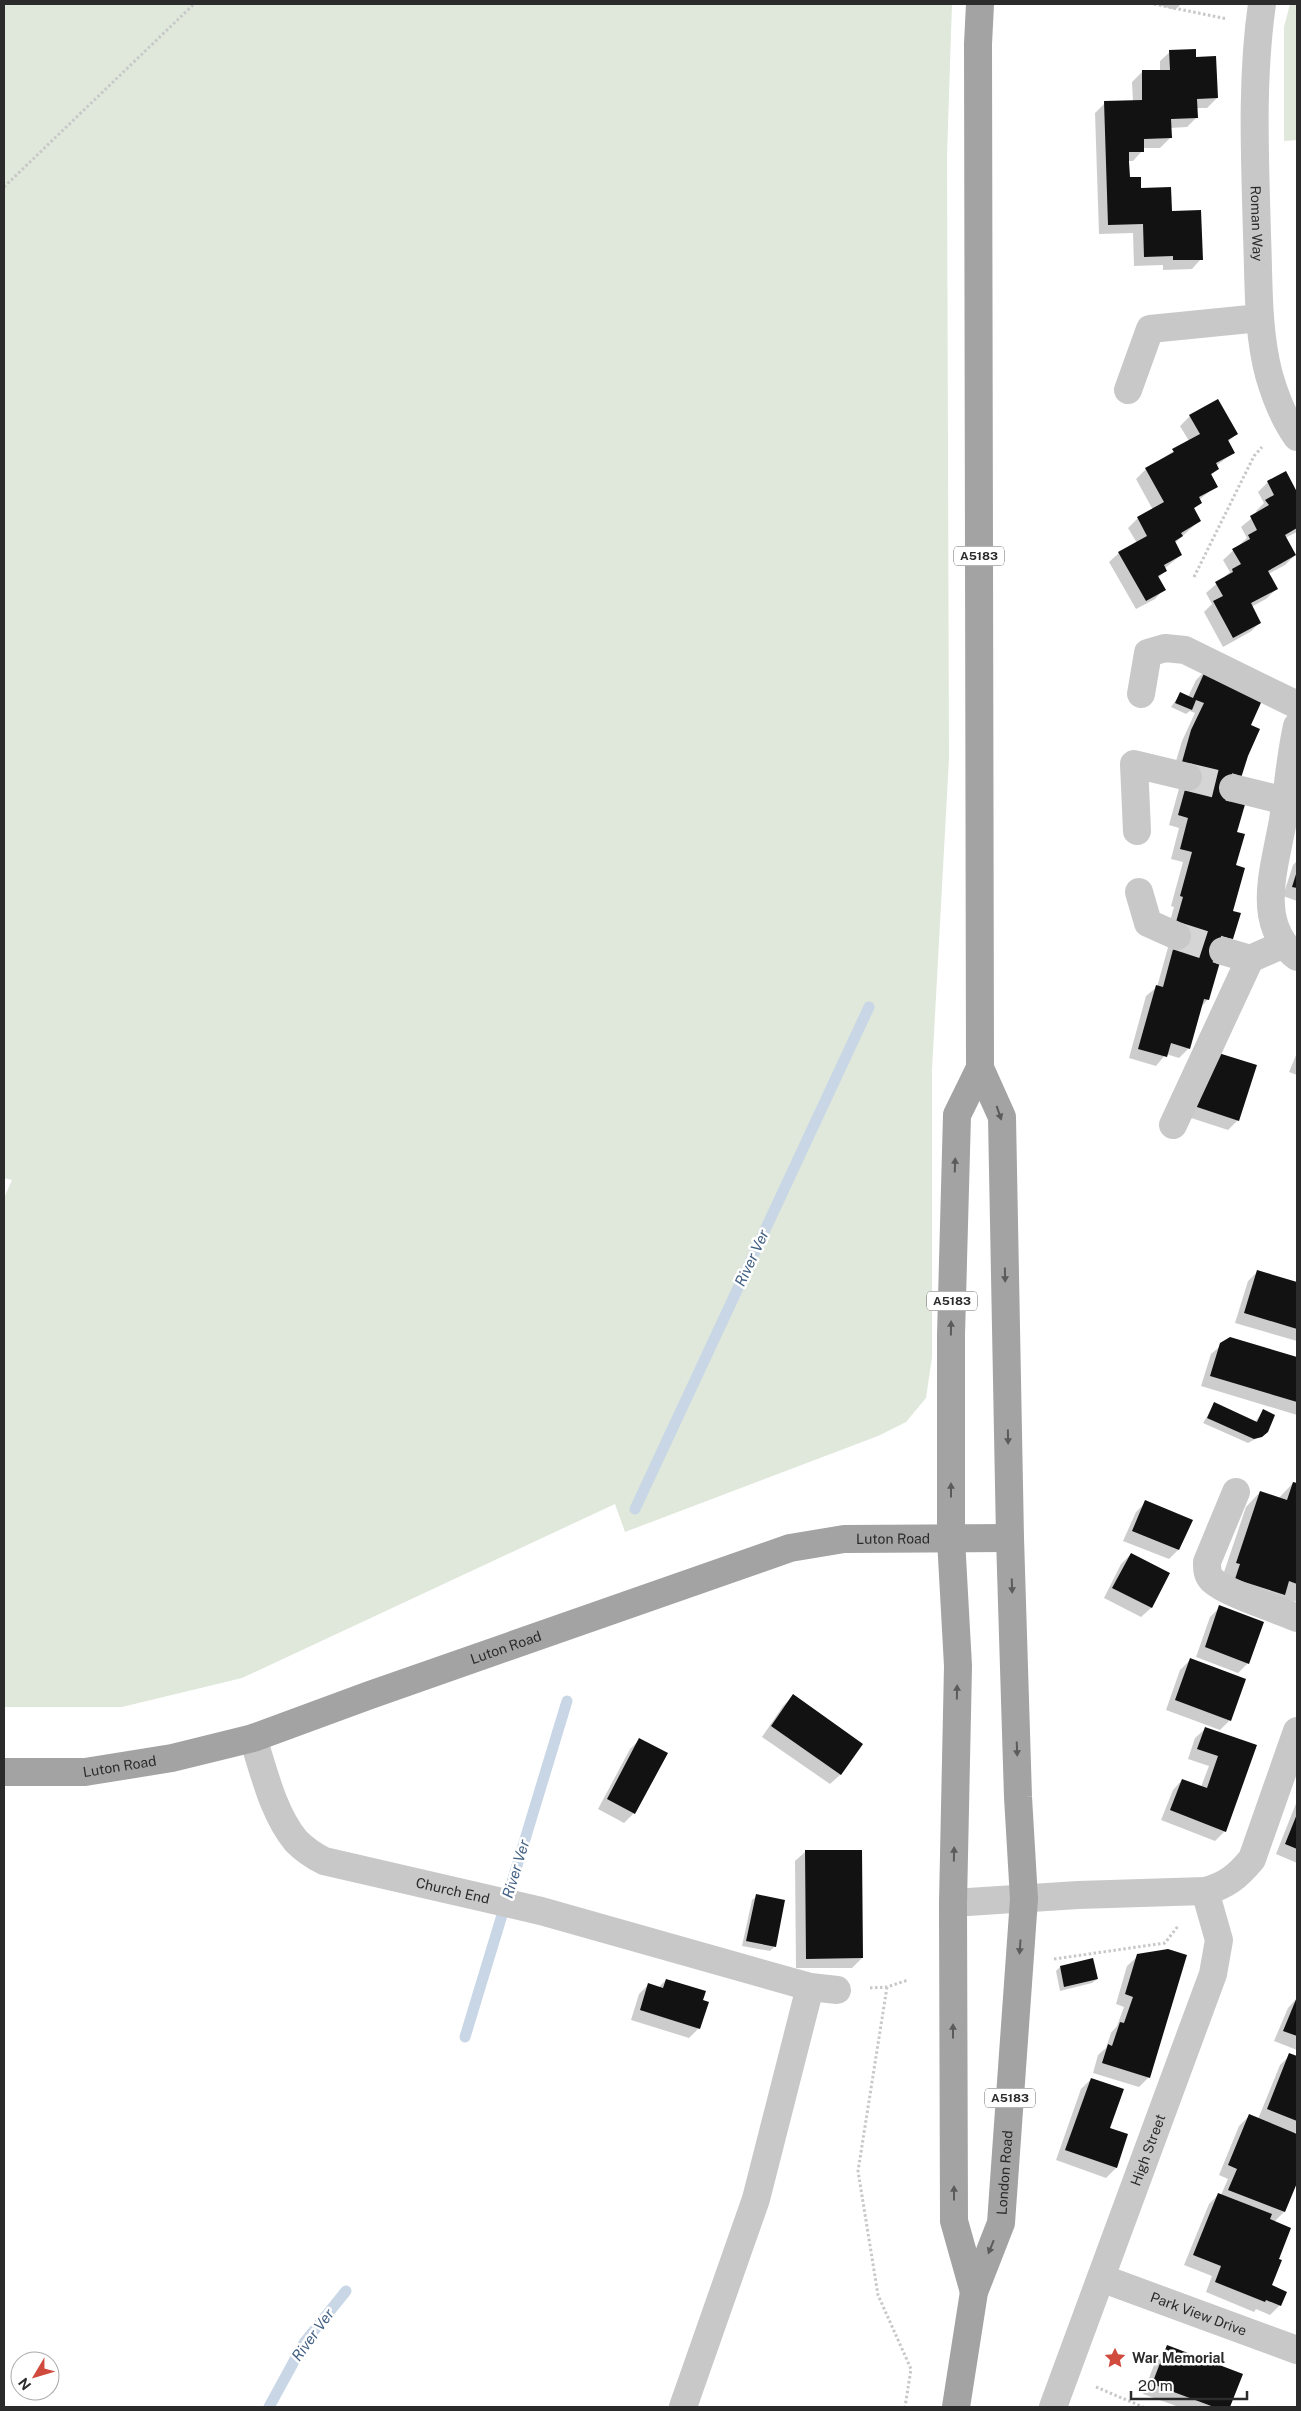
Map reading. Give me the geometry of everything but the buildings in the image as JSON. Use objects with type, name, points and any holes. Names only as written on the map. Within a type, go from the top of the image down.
[{"type":"main road","name":"A5183","points":[[980,4],[978,64],[980,1068],[1002,1116],[1010,1538],[1018,1797],[1024,1899]]},
{"type":"main road","name":"A5183","points":[[953,1903],[958,1666],[951,1539],[951,1335],[957,1115],[980,1068]]},
{"type":"main road","name":"Luton Road","points":[[4,1772],[85,1772],[172,1758],[253,1738],[370,1695],[790,1548],[844,1539],[1010,1538]]},
{"type":"main road","name":"London Road","points":[[956,2407],[974,2292],[1001,2223],[1024,1899]]},
{"type":"main road","name":"London Road","points":[[953,1903],[954,2221],[974,2292]]},
{"type":"street","name":"Roman Way","points":[[1262,4],[1258,31],[1254,128],[1260,318],[1269,373],[1278,401],[1294,433]]},
{"type":"street","points":[[1128,390],[1150,329],[1260,318]]},
{"type":"street","points":[[1141,694],[1148,653],[1166,648],[1185,650],[1297,706]]},
{"type":"street","points":[[1223,951],[1250,959],[1291,951],[1277,930],[1272,915],[1271,897],[1286,801],[1290,758],[1297,726]]},
{"type":"street","points":[[1137,831],[1134,764],[1188,777]]},
{"type":"street","points":[[1234,788],[1286,801]]},
{"type":"street","points":[[1139,892],[1148,923],[1178,936]]},
{"type":"street","points":[[1173,1125],[1250,959]]},
{"type":"street","points":[[1236,1492],[1207,1562],[1208,1572],[1213,1580],[1227,1589],[1297,1618]]},
{"type":"street","points":[[953,1903],[1205,1891],[1218,1888],[1238,1876],[1252,1859],[1297,1731]]},
{"type":"street","name":"Church End","points":[[253,1738],[271,1794],[285,1823],[296,1841],[324,1861],[541,1912],[810,1987],[837,1990]]},
{"type":"street","name":"High Street","points":[[1053,2407],[1218,1955],[1219,1940],[1205,1891]]},
{"type":"street","points":[[682,2407],[756,2199],[810,1987]]},
{"type":"street","name":"Park View Drive","points":[[1101,2278],[1297,2350]]},
{"type":"path","points":[[4,187],[194,4]]},
{"type":"path","points":[[1194,577],[1254,456],[1267,441],[1294,433]]},
{"type":"path","points":[[1054,1959],[1165,1943],[1205,1891]]},
{"type":"path","points":[[887,1987],[858,2171],[878,2296],[911,2369],[905,2407]]},
{"type":"path","points":[[1066,2374],[1143,2407]]},
{"type":"shaded area","points":[[4,4],[952,4],[947,155],[949,758],[932,1070],[932,1357],[926,1398],[906,1422],[878,1436],[625,1532],[615,1504],[242,1678],[122,1707],[4,1707],[4,1198],[12,1180],[4,1178]]},
{"type":"shaded area","points":[[1290,4],[1297,4],[1297,140],[1284,141],[1284,27]]},
{"type":"waterway","name":"River Ver","points":[[635,1509],[869,1007]]},
{"type":"waterway","name":"River Ver","points":[[465,2037],[567,1701]]},
{"type":"waterway","name":"River Ver","points":[[269,2407],[304,2343],[346,2291]]},
{"type":"tunnel","points":[[1188,777],[1233,788]]},
{"type":"tunnel","points":[[1177,936],[1223,951]]},
{"type":"place","name":"War Memorial","points":[[1115,2358]]}]
